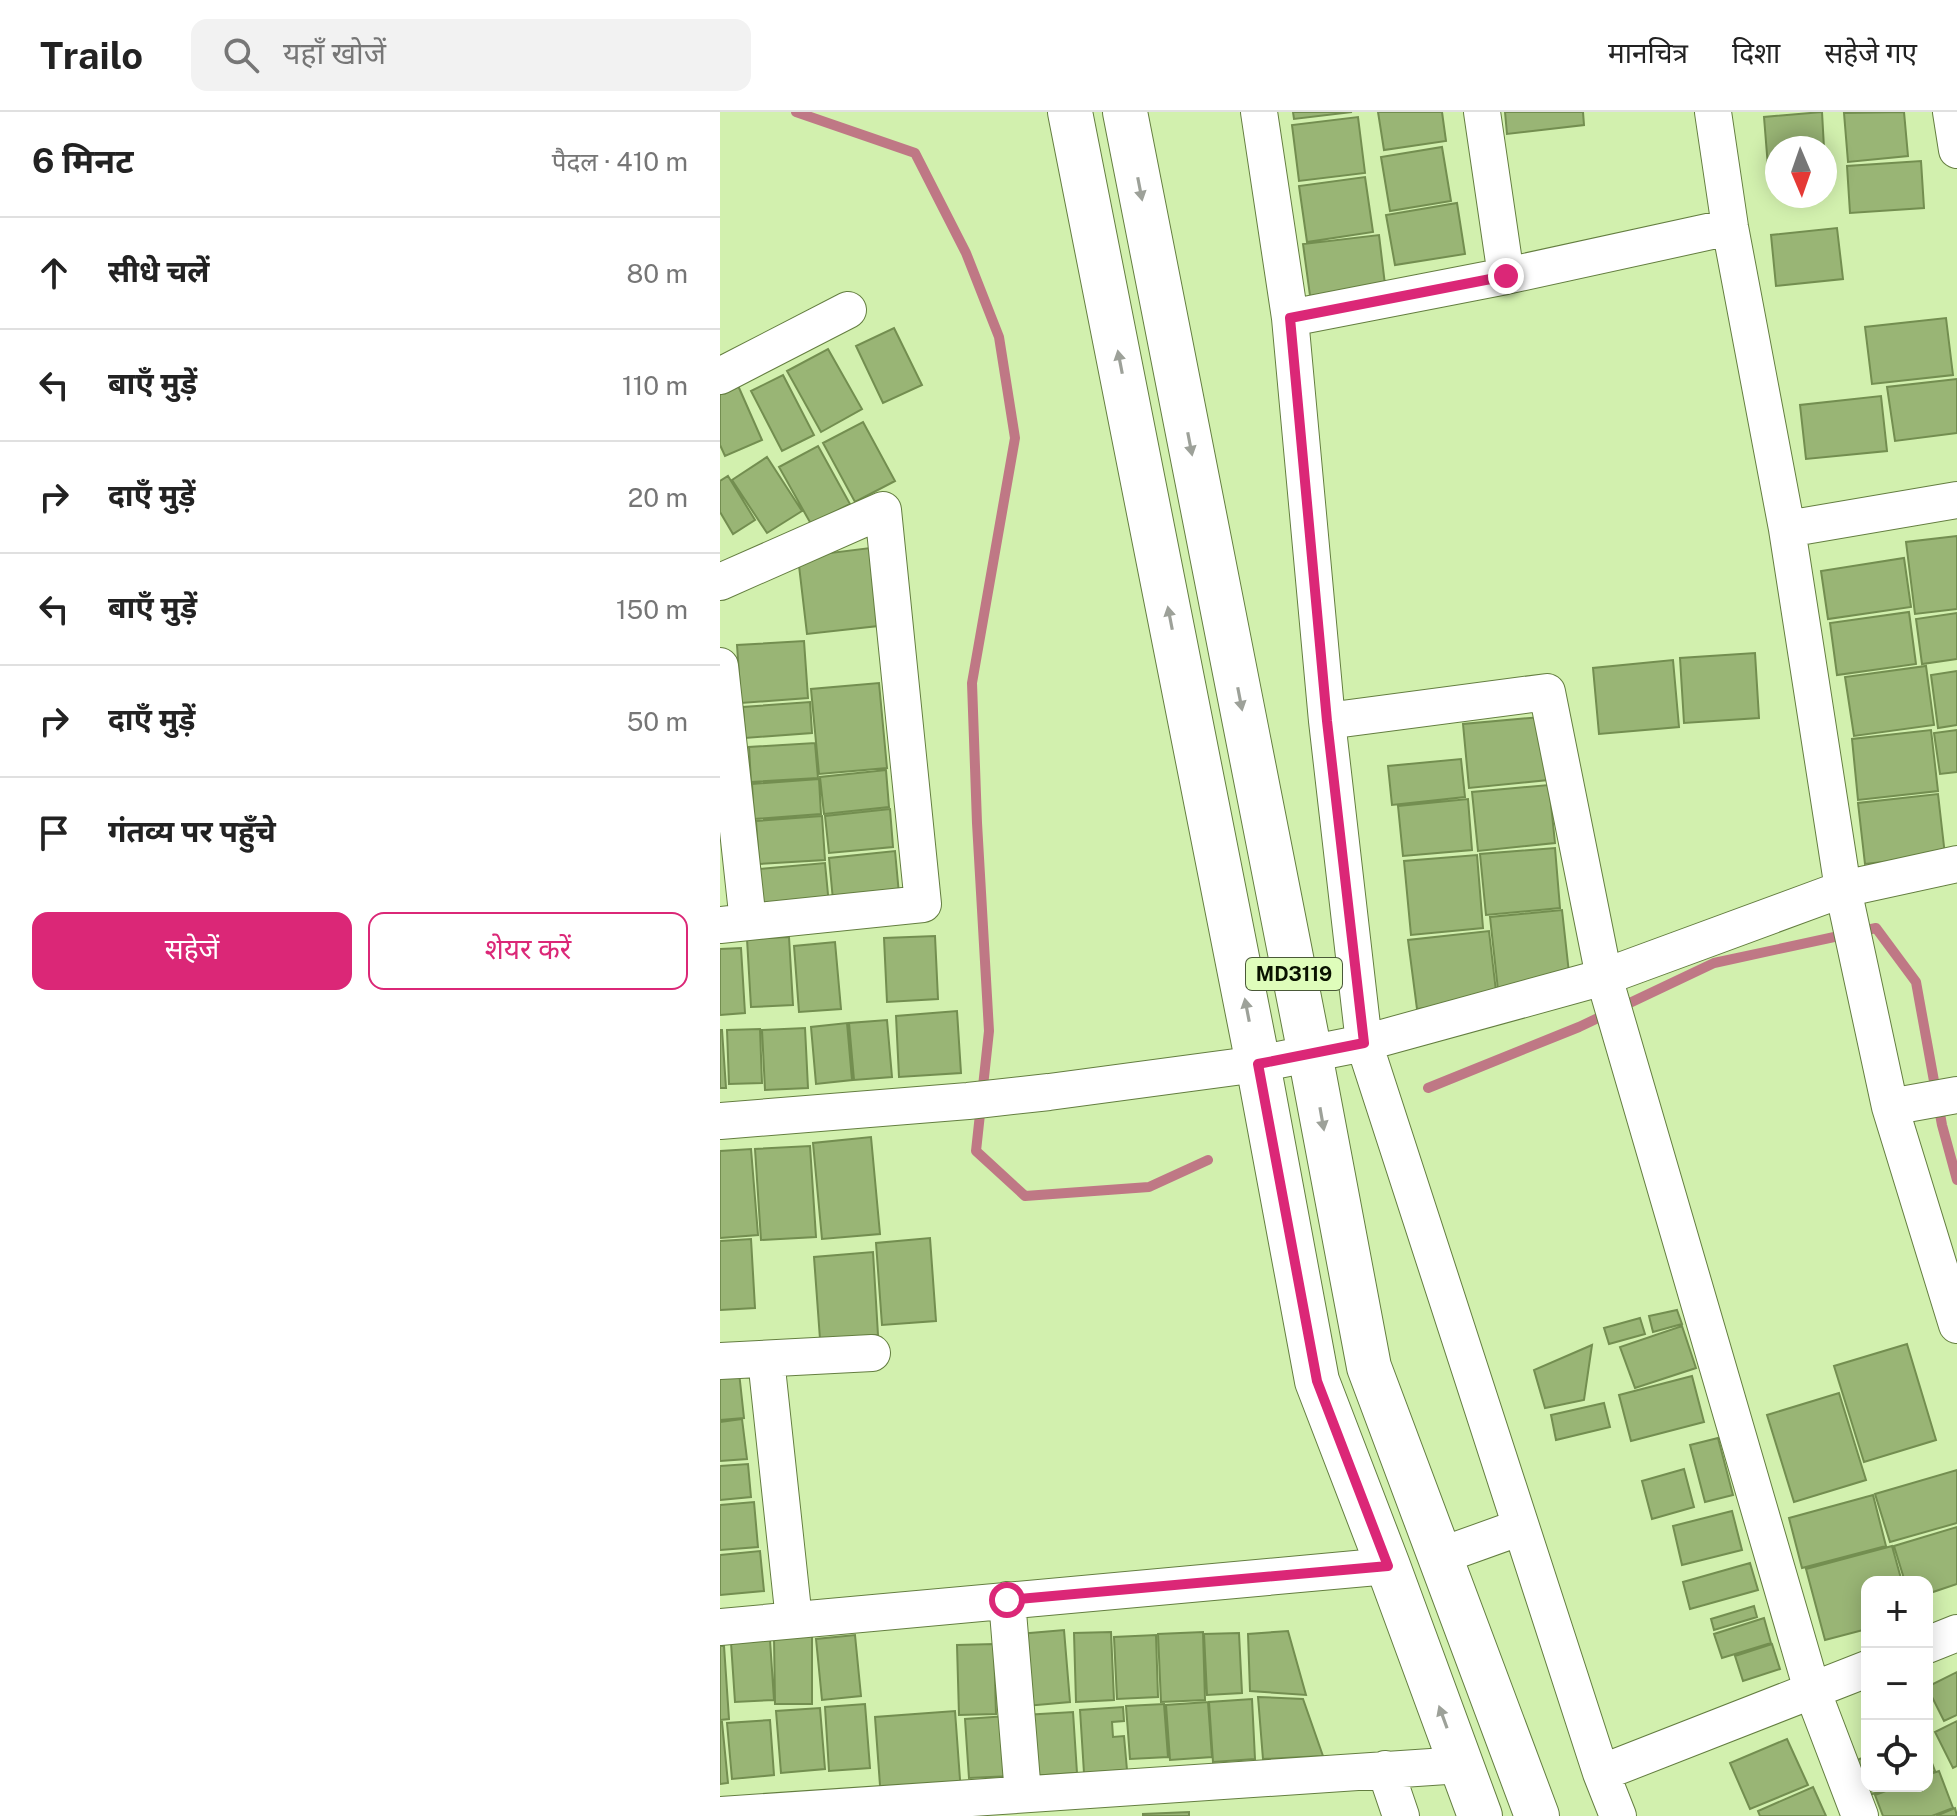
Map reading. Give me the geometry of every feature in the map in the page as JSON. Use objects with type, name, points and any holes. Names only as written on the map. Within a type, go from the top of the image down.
[{"type":"main road","name":"MD3119","points":[[1070,112],[1258,1064],[1317,1381],[1480,1816]]},
{"type":"main road","name":"MD3119","points":[[1125,112],[1369,1367],[1537,1816]]},
{"type":"street","points":[[1259,112],[1290,318],[1327,721],[1364,1043],[1601,1773],[1618,1816]]},
{"type":"street","points":[[1482,112],[1506,276]]},
{"type":"street","points":[[1713,112],[1730,227],[1787,529],[1843,889],[1890,1107],[1957,1325]]},
{"type":"street","points":[[1951,112],[1957,150]]},
{"type":"street","points":[[1290,318],[1506,276],[1730,227]]},
{"type":"street","points":[[720,376],[848,310]]},
{"type":"street","points":[[1787,529],[1957,500]]},
{"type":"street","points":[[720,582],[883,510],[923,904],[734,924],[720,666]]},
{"type":"street","points":[[1327,721],[1547,692],[1604,977],[1812,1690],[1860,1816]]},
{"type":"street","points":[[720,1121],[1049,1092],[1258,1064],[1364,1043],[1604,977],[1843,889],[1957,864]]},
{"type":"street","points":[[1890,1107],[1957,1095]]},
{"type":"street","points":[[720,1361],[872,1353]]},
{"type":"street","points":[[766,1359],[794,1620]]},
{"type":"street","points":[[1440,1556],[1521,1527]]},
{"type":"street","points":[[720,1627],[1388,1566]]},
{"type":"street","points":[[1007,1600],[1023,1794]]},
{"type":"street","points":[[1933,1643],[1957,1633]]},
{"type":"street","points":[[1601,1773],[1861,1671]]},
{"type":"street","points":[[720,1815],[836,1812],[1023,1794],[1461,1765]]},
{"type":"street","points":[[1385,1769],[1401,1816]]},
{"type":"building","points":[[1293,112],[1352,112],[1294,119]]},
{"type":"building","points":[[1378,112],[1442,112],[1446,141],[1384,150]]},
{"type":"building","points":[[1505,112],[1583,112],[1584,125],[1507,134]]},
{"type":"building","points":[[1822,112],[1823,136],[1766,136],[1764,117]]},
{"type":"building","points":[[1904,112],[1908,156],[1848,162],[1844,113]]},
{"type":"building","points":[[1358,117],[1365,173],[1299,181],[1292,125]]},
{"type":"building","points":[[1442,147],[1451,201],[1390,211],[1381,157]]},
{"type":"building","points":[[1921,161],[1924,208],[1850,213],[1847,166]]},
{"type":"building","points":[[1365,177],[1373,232],[1307,242],[1299,186]]},
{"type":"building","points":[[1457,203],[1465,254],[1395,265],[1386,215]]},
{"type":"building","points":[[1837,228],[1843,279],[1776,286],[1771,235]]},
{"type":"building","points":[[1379,235],[1386,293],[1311,303],[1303,244]]},
{"type":"building","points":[[1946,318],[1953,375],[1872,384],[1865,327]]},
{"type":"building","points":[[894,328],[922,385],[883,403],[856,346]]},
{"type":"building","points":[[828,349],[862,409],[821,432],[787,371]]},
{"type":"building","points":[[783,375],[814,435],[782,451],[751,391]]},
{"type":"building","points":[[1957,379],[1957,433],[1895,441],[1887,387]]},
{"type":"building","points":[[736,381],[762,440],[725,456],[720,445],[720,388]]},
{"type":"building","points":[[1881,396],[1887,451],[1806,459],[1800,405]]},
{"type":"building","points":[[863,422],[895,481],[855,502],[823,443]]},
{"type":"building","points":[[818,446],[850,504],[811,524],[779,467]]},
{"type":"building","points":[[767,457],[802,511],[767,533],[732,480]]},
{"type":"building","points":[[728,476],[755,520],[733,534],[720,512],[720,481]]},
{"type":"building","points":[[1957,536],[1957,609],[1915,614],[1906,542]]},
{"type":"building","points":[[878,547],[887,625],[807,634],[798,557]]},
{"type":"building","points":[[1904,558],[1911,607],[1828,619],[1821,571]]},
{"type":"building","points":[[1909,612],[1916,664],[1837,675],[1830,623]]},
{"type":"building","points":[[1957,613],[1957,659],[1922,664],[1916,619]]},
{"type":"building","points":[[804,641],[808,698],[741,703],[737,645]]},
{"type":"building","points":[[1755,653],[1759,718],[1684,723],[1680,658]]},
{"type":"building","points":[[1673,660],[1679,727],[1599,734],[1593,668]]},
{"type":"building","points":[[1926,666],[1934,725],[1854,736],[1845,677]]},
{"type":"building","points":[[1957,671],[1957,725],[1938,728],[1931,675]]},
{"type":"building","points":[[879,683],[887,768],[819,774],[811,689]]},
{"type":"building","points":[[810,702],[812,733],[745,738],[743,707]]},
{"type":"building","points":[[1541,717],[1548,780],[1469,788],[1463,724]]},
{"type":"building","points":[[1931,730],[1938,791],[1858,800],[1852,739]]},
{"type":"building","points":[[1957,730],[1957,772],[1940,774],[1934,733]]},
{"type":"building","points":[[815,743],[818,778],[751,782],[749,747]]},
{"type":"building","points":[[1461,759],[1465,797],[1392,805],[1388,766]]},
{"type":"building","points":[[886,770],[889,807],[824,814],[820,777]]},
{"type":"building","points":[[819,779],[821,814],[754,819],[752,784]]},
{"type":"building","points":[[1549,785],[1555,843],[1478,851],[1472,792]]},
{"type":"building","points":[[1938,794],[1945,855],[1865,864],[1858,803]]},
{"type":"building","points":[[1468,799],[1472,850],[1403,856],[1398,806]]},
{"type":"building","points":[[890,809],[893,847],[829,853],[825,816]]},
{"type":"building","points":[[822,816],[825,860],[759,864],[756,821]]},
{"type":"building","points":[[1555,848],[1560,908],[1486,915],[1480,854]]},
{"type":"building","points":[[895,851],[899,894],[833,900],[829,858]]},
{"type":"building","points":[[1477,855],[1483,928],[1411,935],[1404,861]]},
{"type":"building","points":[[825,863],[829,905],[763,912],[759,869]]},
{"type":"building","points":[[1562,910],[1570,982],[1498,990],[1490,917]]},
{"type":"building","points":[[1489,931],[1497,1000],[1417,1009],[1408,940]]},
{"type":"building","points":[[935,936],[938,999],[887,1002],[884,938]]},
{"type":"building","points":[[789,937],[793,1005],[751,1007],[747,939]]},
{"type":"building","points":[[835,942],[841,1009],[799,1012],[794,946]]},
{"type":"building","points":[[741,948],[745,1013],[720,1015],[720,949]]},
{"type":"building","points":[[957,1011],[961,1073],[899,1077],[896,1016]]},
{"type":"building","points":[[887,1020],[892,1077],[854,1080],[849,1023]]},
{"type":"building","points":[[847,1023],[852,1080],[816,1084],[811,1027]]},
{"type":"building","points":[[805,1028],[808,1088],[765,1090],[762,1030]]},
{"type":"building","points":[[760,1029],[762,1083],[729,1084],[727,1030]]},
{"type":"building","points":[[722,1030],[726,1088],[720,1088]]},
{"type":"building","points":[[871,1137],[880,1234],[822,1239],[813,1143]]},
{"type":"building","points":[[810,1146],[816,1237],[761,1240],[755,1149]]},
{"type":"building","points":[[751,1149],[758,1235],[720,1238],[720,1151]]},
{"type":"building","points":[[930,1238],[936,1321],[882,1325],[876,1243]]},
{"type":"building","points":[[751,1239],[755,1308],[720,1310],[720,1241]]},
{"type":"building","points":[[873,1252],[878,1335],[820,1339],[814,1257]]},
{"type":"building","points":[[1677,1310],[1682,1324],[1653,1332],[1649,1316]]},
{"type":"building","points":[[1640,1318],[1645,1334],[1609,1344],[1604,1328]]},
{"type":"building","points":[[1682,1326],[1696,1368],[1635,1388],[1620,1347]]},
{"type":"building","points":[[1907,1344],[1936,1440],[1864,1462],[1834,1366]]},
{"type":"building","points":[[1592,1345],[1584,1400],[1545,1408],[1534,1370]]},
{"type":"building","points":[[738,1363],[744,1418],[720,1420],[720,1365]]},
{"type":"building","points":[[1692,1376],[1704,1422],[1631,1441],[1619,1395]]},
{"type":"building","points":[[1839,1393],[1866,1480],[1794,1502],[1767,1415]]},
{"type":"building","points":[[1604,1403],[1610,1427],[1556,1440],[1551,1415]]},
{"type":"building","points":[[742,1419],[747,1459],[720,1461],[720,1422]]},
{"type":"building","points":[[1718,1438],[1733,1495],[1705,1502],[1690,1445]]},
{"type":"building","points":[[748,1464],[751,1497],[720,1500],[720,1466]]},
{"type":"building","points":[[1684,1469],[1694,1507],[1652,1519],[1642,1481]]},
{"type":"building","points":[[1957,1470],[1957,1523],[1890,1542],[1875,1494]]},
{"type":"building","points":[[1873,1495],[1886,1546],[1802,1568],[1789,1518]]},
{"type":"building","points":[[754,1502],[758,1547],[720,1550],[720,1505]]},
{"type":"building","points":[[1732,1511],[1742,1550],[1682,1565],[1673,1526]]},
{"type":"building","points":[[1957,1527],[1957,1584],[1933,1592],[1933,1576],[1903,1576],[1894,1546]]},
{"type":"building","points":[[1892,1546],[1900,1576],[1861,1576],[1861,1631],[1825,1640],[1806,1569]]},
{"type":"building","points":[[760,1551],[764,1591],[720,1595],[720,1555]]},
{"type":"building","points":[[1750,1563],[1758,1590],[1690,1609],[1683,1582]]},
{"type":"building","points":[[1754,1606],[1757,1617],[1714,1630],[1711,1619]]},
{"type":"building","points":[[1764,1618],[1771,1643],[1722,1658],[1714,1634]]},
{"type":"building","points":[[1064,1630],[1070,1702],[1026,1706],[1019,1634]]},
{"type":"building","points":[[1288,1631],[1306,1695],[1250,1691],[1248,1634]]},
{"type":"building","points":[[1111,1632],[1114,1700],[1076,1702],[1074,1633]]},
{"type":"building","points":[[1203,1632],[1205,1700],[1161,1702],[1158,1634]]},
{"type":"building","points":[[1239,1633],[1242,1693],[1207,1695],[1204,1634]]},
{"type":"building","points":[[855,1635],[861,1696],[822,1700],[816,1639]]},
{"type":"building","points":[[1156,1635],[1158,1697],[1117,1699],[1114,1637]]},
{"type":"building","points":[[812,1636],[812,1704],[775,1704],[774,1637]]},
{"type":"building","points":[[770,1640],[774,1700],[735,1702],[731,1643]]},
{"type":"building","points":[[994,1644],[996,1714],[959,1715],[957,1645]]},
{"type":"building","points":[[1772,1644],[1780,1669],[1743,1681],[1735,1656]]},
{"type":"building","points":[[720,1646],[724,1646],[729,1719],[720,1720]]},
{"type":"building","points":[[1957,1672],[1957,1715],[1944,1721],[1933,1699],[1933,1684]]},
{"type":"building","points":[[1258,1697],[1303,1699],[1323,1756],[1263,1759]]},
{"type":"building","points":[[1252,1699],[1255,1759],[1213,1762],[1209,1702]]},
{"type":"building","points":[[1208,1702],[1212,1757],[1170,1760],[1166,1705]]},
{"type":"building","points":[[865,1704],[870,1768],[829,1771],[825,1707]]},
{"type":"building","points":[[1164,1704],[1168,1757],[1130,1759],[1126,1706]]},
{"type":"building","points":[[1123,1707],[1124,1721],[1112,1722],[1113,1737],[1124,1736],[1127,1770],[1084,1773],[1080,1710]]},
{"type":"building","points":[[820,1708],[825,1769],[781,1773],[776,1711]]},
{"type":"building","points":[[955,1711],[961,1793],[881,1799],[875,1717]]},
{"type":"building","points":[[1073,1712],[1077,1773],[1029,1776],[1024,1715]]},
{"type":"building","points":[[1007,1716],[1012,1776],[969,1778],[965,1719]]},
{"type":"building","points":[[770,1720],[774,1775],[732,1779],[727,1723]]},
{"type":"building","points":[[1957,1721],[1957,1766],[1953,1768],[1935,1732]]},
{"type":"building","points":[[720,1722],[728,1783],[720,1784]]},
{"type":"building","points":[[1787,1739],[1808,1785],[1750,1809],[1730,1763]]},
{"type":"building","points":[[1939,1771],[1953,1808],[1932,1816],[1883,1816],[1875,1795],[1883,1792],[1933,1792],[1933,1773]]},
{"type":"building","points":[[1813,1787],[1826,1816],[1760,1816],[1758,1811]]},
{"type":"building","points":[[1955,1808],[1957,1816],[1936,1816]]},
{"type":"building","points":[[1189,1812],[1189,1816],[1143,1816],[1143,1814]]},
{"type":"waterway","points":[[796,112],[915,153],[966,253],[999,337],[1015,438],[972,683],[989,1031],[976,1151],[1025,1196],[1149,1187],[1208,1160]]},
{"type":"waterway","points":[[1428,1088],[1579,1027],[1714,963],[1876,928],[1916,982],[1942,1125],[1957,1180]]},
{"type":"route","points":[[1007,1600],[1388,1566],[1317,1381],[1258,1064],[1364,1043],[1327,721],[1290,318],[1506,276]]}]
